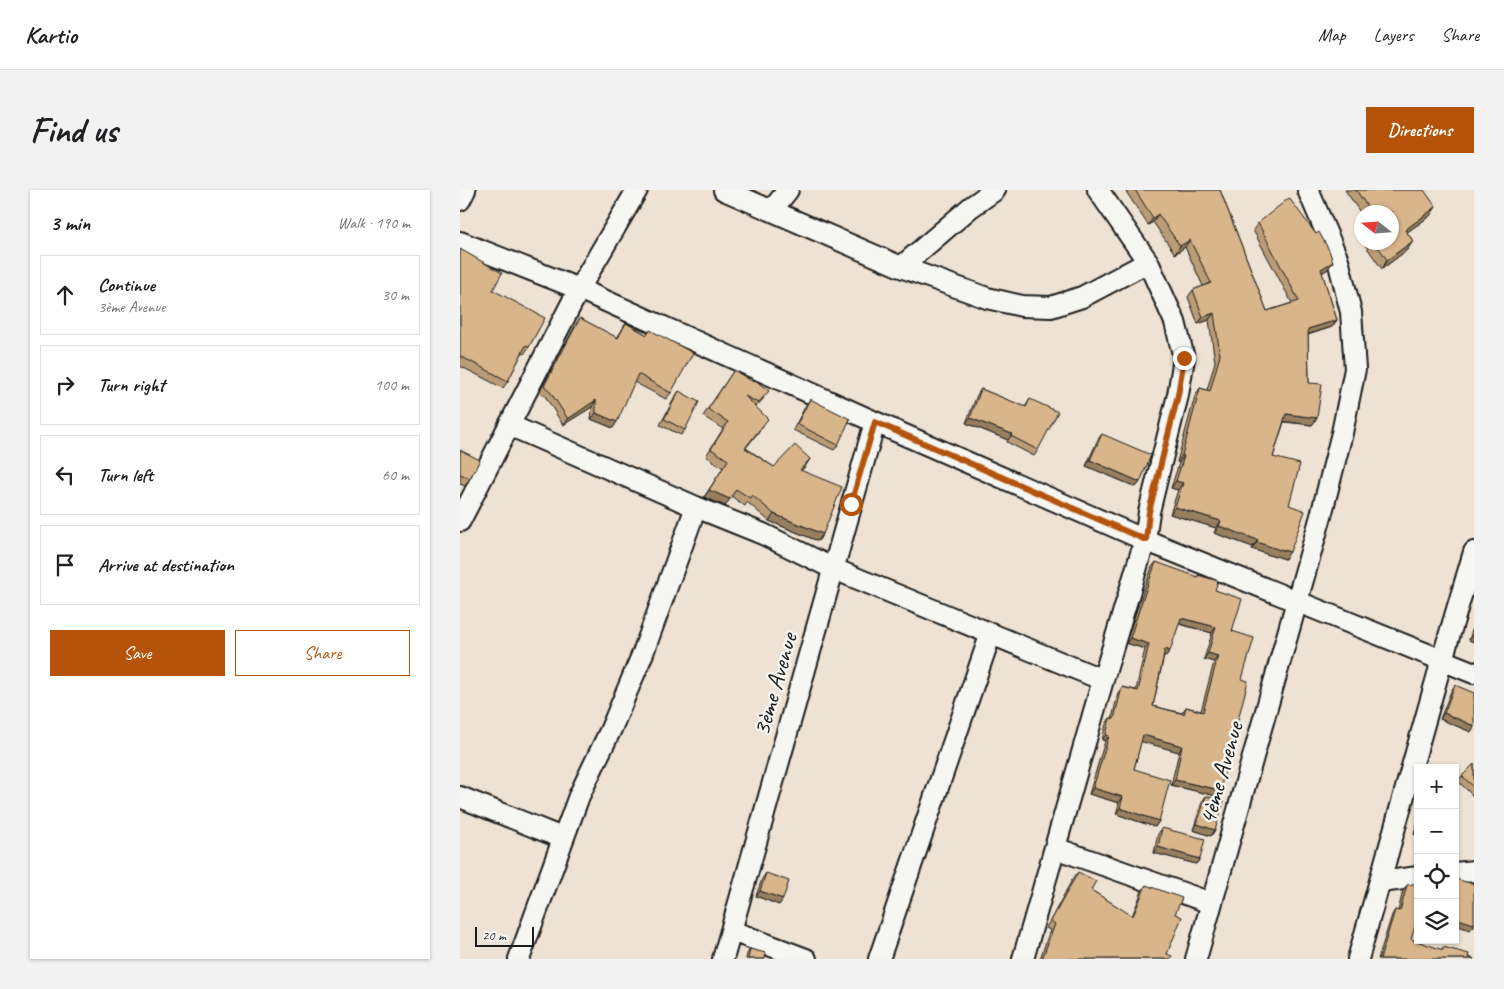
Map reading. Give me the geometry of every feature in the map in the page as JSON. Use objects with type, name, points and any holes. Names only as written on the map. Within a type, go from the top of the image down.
[{"type":"street","points":[[460,200],[465,190]]},
{"type":"street","points":[[460,521],[579,289],[637,190]]},
{"type":"street","points":[[724,190],[901,267],[987,298],[1022,306],[1051,307],[1082,296],[1148,262]]},
{"type":"street","points":[[772,210],[788,190]]},
{"type":"street","points":[[901,267],[970,207],[995,190]]},
{"type":"street","points":[[1023,959],[1103,680],[1146,540],[1149,512],[1178,395],[1184,358],[1175,322],[1148,262],[1098,190]]},
{"type":"street","name":"4ème Avenue","points":[[1196,959],[1321,516],[1342,433],[1354,369],[1351,312],[1338,260],[1308,190]]},
{"type":"street","points":[[460,242],[579,289],[875,422],[1146,540],[1474,673]]},
{"type":"street","name":"3ème Avenue","points":[[723,959],[875,422]]},
{"type":"street","points":[[509,425],[696,508],[764,534],[834,569],[1103,680]]},
{"type":"street","points":[[519,959],[562,838],[643,653],[696,508]]},
{"type":"street","points":[[1358,959],[1474,552]]},
{"type":"street","points":[[879,959],[991,633]]},
{"type":"street","points":[[460,797],[562,838]]},
{"type":"street","points":[[1055,848],[1211,903]]},
{"type":"street","points":[[1459,873],[1474,871]]},
{"type":"street","points":[[1381,882],[1414,878]]},
{"type":"street","points":[[732,931],[806,959]]},
{"type":"building","points":[[1135,190],[1220,190],[1267,311],[1299,301],[1258,223],[1289,198],[1316,234],[1319,232],[1329,250],[1333,262],[1321,269],[1337,320],[1308,329],[1309,383],[1322,384],[1317,418],[1286,414],[1273,457],[1300,464],[1289,505],[1305,511],[1290,552],[1257,542],[1258,540],[1219,526],[1221,521],[1175,507],[1183,483],[1176,481],[1200,388],[1210,391],[1220,355],[1214,313],[1203,317],[1193,290],[1211,283],[1190,240],[1180,246],[1158,214],[1153,218]]},
{"type":"building","points":[[1356,190],[1424,190],[1436,207],[1405,230],[1413,241],[1387,260],[1380,250],[1399,250],[1399,205],[1366,205]]},
{"type":"building","points":[[460,249],[502,273],[493,290],[545,318],[529,347],[526,345],[508,381],[460,356]]},
{"type":"building","points":[[580,318],[618,338],[626,323],[647,335],[650,330],[693,353],[671,393],[638,374],[617,422],[596,413],[596,400],[568,419],[549,390],[544,386]]},
{"type":"building","points":[[734,370],[753,382],[755,380],[769,391],[758,403],[745,396],[768,419],[745,448],[774,467],[795,445],[810,459],[800,470],[842,487],[823,534],[774,514],[752,495],[750,498],[736,489],[730,499],[709,490],[728,460],[711,449],[728,422],[708,409]]},
{"type":"building","points":[[981,389],[1026,407],[1030,399],[1058,412],[1038,450],[1011,436],[1012,434],[970,418]]},
{"type":"building","points":[[679,391],[699,402],[685,430],[664,419]]},
{"type":"building","points":[[810,399],[850,419],[838,445],[797,424]]},
{"type":"building","points":[[1102,434],[1151,455],[1140,482],[1090,460]]},
{"type":"building","points":[[460,450],[480,460],[470,478],[460,474]]},
{"type":"building","points":[[1156,562],[1198,577],[1198,575],[1218,581],[1215,590],[1242,599],[1232,631],[1254,638],[1242,679],[1248,681],[1220,790],[1175,780],[1182,746],[1143,735],[1134,769],[1170,780],[1159,821],[1120,808],[1123,797],[1093,788],[1109,736],[1106,735],[1110,718],[1114,719],[1122,687],[1138,691],[1149,644],[1130,638]],"holes":[[[1181,618],[1216,627],[1208,653],[1218,656],[1203,712],[1186,707],[1184,714],[1153,706],[1165,649],[1170,651]]]},
{"type":"building","points":[[1455,685],[1474,693],[1474,726],[1444,713]]},
{"type":"building","points":[[1474,764],[1474,787],[1462,776]]},
{"type":"building","points":[[1206,796],[1224,802],[1215,830],[1197,824]]},
{"type":"building","points":[[1162,828],[1205,839],[1200,859],[1158,847]]},
{"type":"building","points":[[1078,872],[1096,881],[1091,890],[1133,916],[1146,885],[1182,898],[1175,914],[1182,917],[1167,954],[1172,956],[1171,959],[1042,959],[1055,924],[1051,921]]},
{"type":"building","points":[[766,873],[789,881],[783,899],[760,891]]},
{"type":"building","points":[[1459,880],[1474,884],[1474,924],[1459,919]]},
{"type":"building","points":[[1414,884],[1414,930],[1411,939],[1414,940],[1414,944],[1426,944],[1443,950],[1443,947],[1469,954],[1468,957],[1474,959],[1380,959],[1395,910],[1400,911],[1407,885]]},
{"type":"building","points":[[750,949],[766,953],[765,959],[748,959]]},
{"type":"route","points":[[851,504],[875,422],[1146,540],[1149,512],[1178,395],[1184,358]]}]
